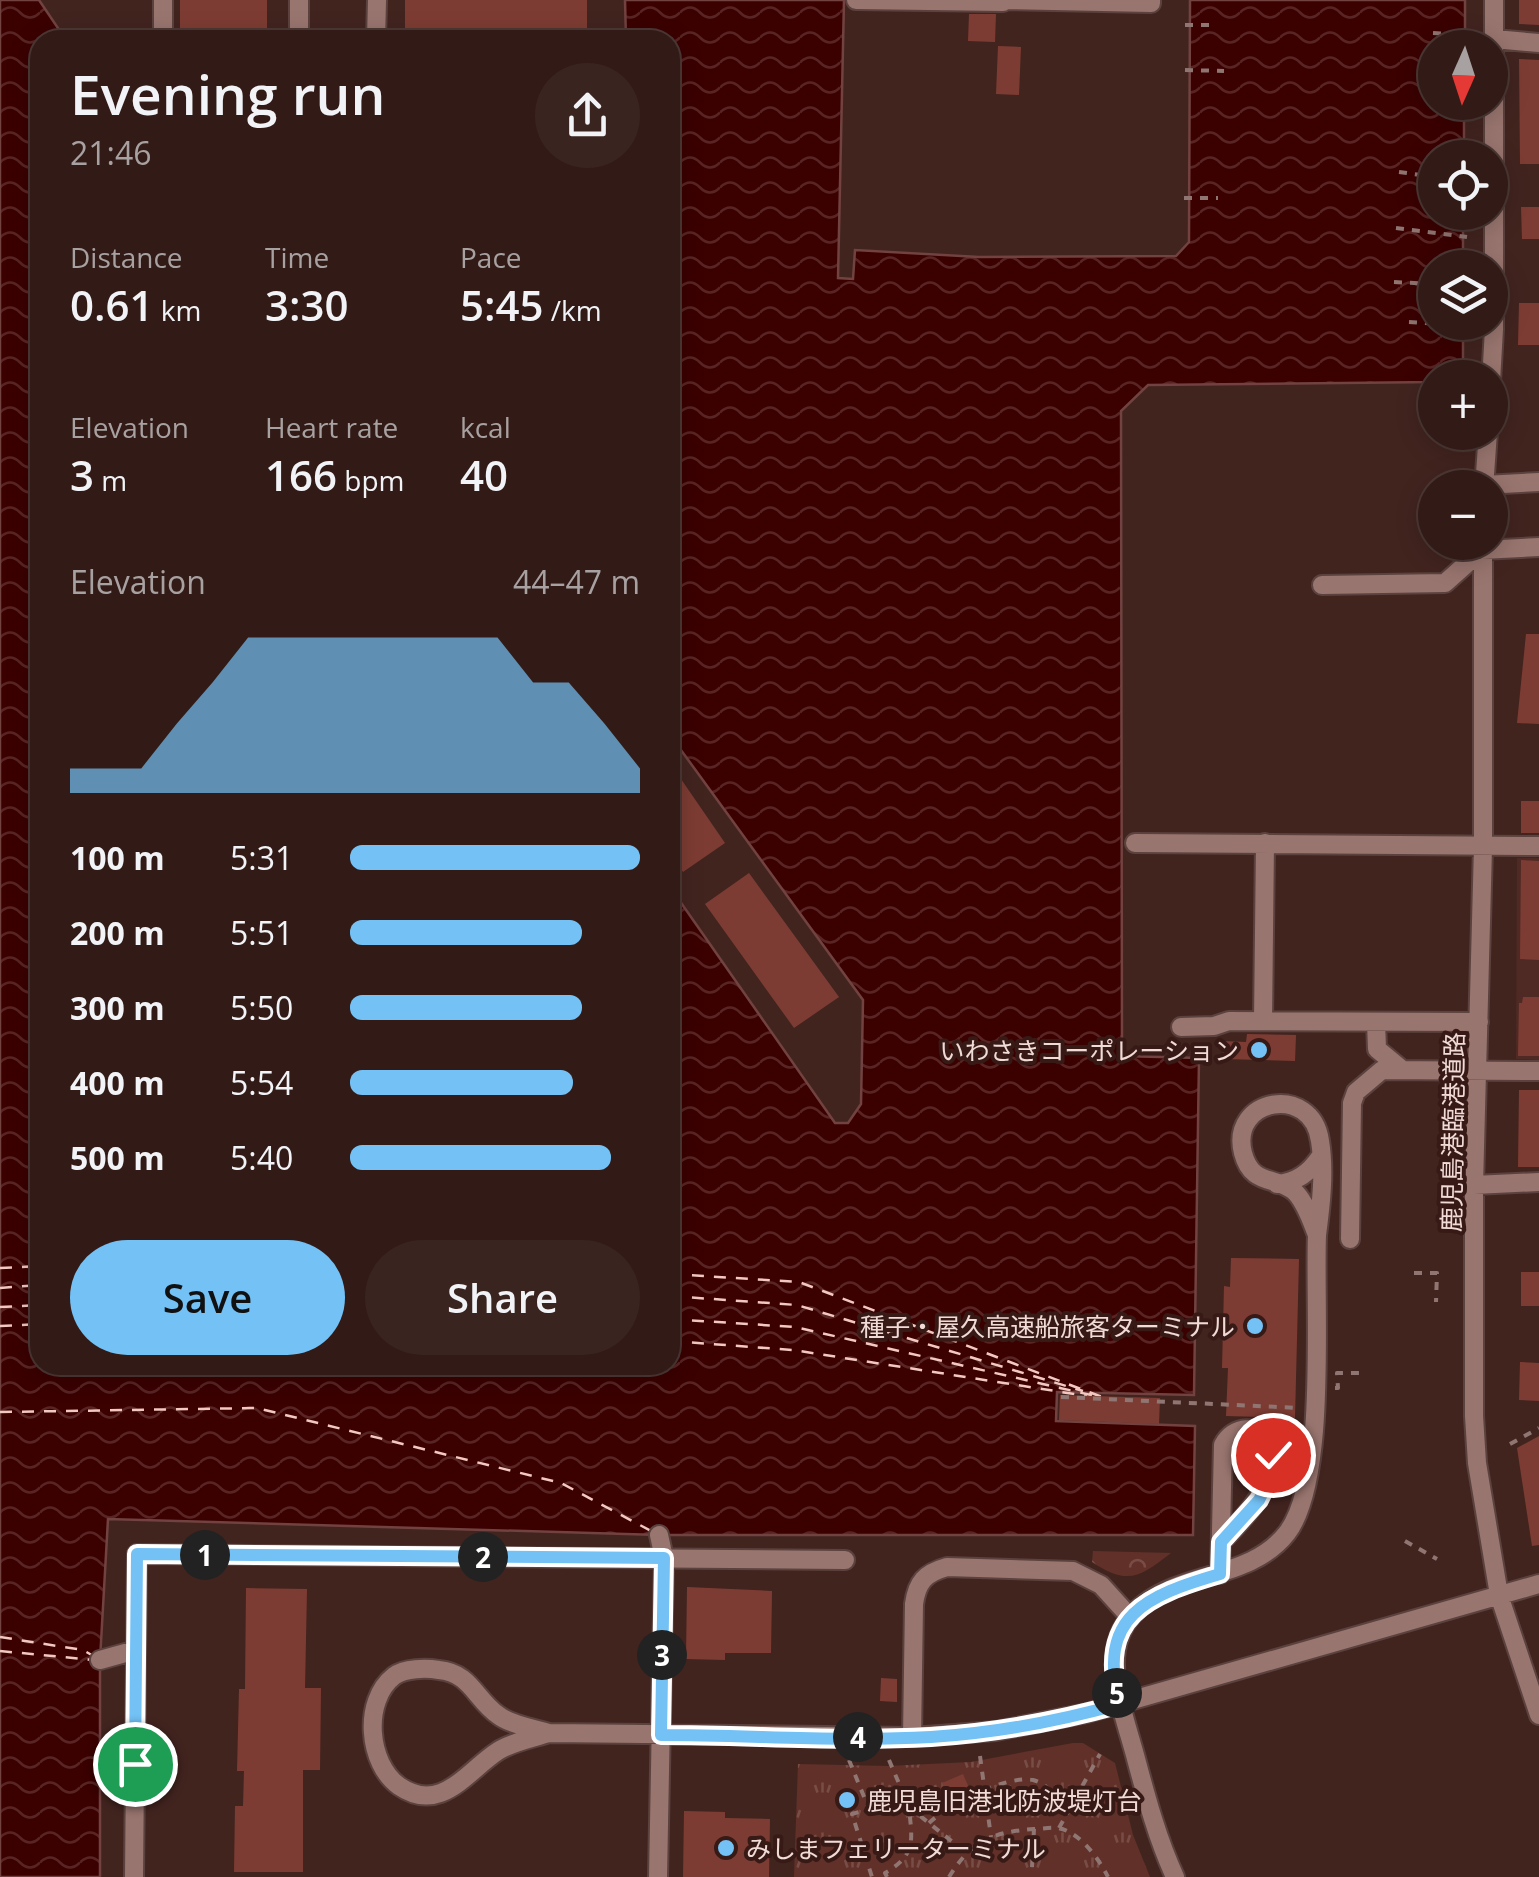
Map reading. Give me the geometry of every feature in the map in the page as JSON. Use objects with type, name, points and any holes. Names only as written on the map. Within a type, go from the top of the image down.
[{"type":"street","points":[[162,30],[164,0]]},
{"type":"street","points":[[298,30],[299,0]]},
{"type":"street","points":[[376,30],[377,0]]},
{"type":"street","points":[[856,0],[1150,4],[1150,0]]},
{"type":"street","points":[[1494,0],[1494,30]]},
{"type":"street","points":[[1508,40],[1539,43]]},
{"type":"street","points":[[1492,360],[1494,120]]},
{"type":"street","points":[[1508,484],[1539,482]]},
{"type":"street","points":[[1508,546],[1539,547]]},
{"type":"street","points":[[1322,585],[1445,583],[1468,560]]},
{"type":"street","name":"鹿児島港臨港道路","points":[[1482,560],[1483,846],[1474,1185],[1476,1448],[1484,1519],[1499,1595],[1539,1714]]},
{"type":"street","points":[[1262,1020],[1265,842]]},
{"type":"street","points":[[1135,843],[1539,846]]},
{"type":"street","points":[[1180,1027],[1262,1020],[1479,1022]]},
{"type":"street","points":[[1376,1022],[1377,1049],[1400,1068]]},
{"type":"street","points":[[1350,1239],[1352,1103],[1356,1092],[1374,1074],[1400,1068],[1539,1071]]},
{"type":"street","points":[[1175,1877],[1145,1793],[1120,1704],[1113,1676],[1116,1652],[1130,1617],[1143,1603],[1259,1558],[1287,1533],[1302,1504],[1310,1472],[1320,1139],[1306,1113],[1293,1105],[1264,1106],[1252,1114],[1245,1126],[1241,1142],[1244,1158],[1262,1180],[1294,1190],[1308,1211],[1316,1235]]},
{"type":"street","points":[[1277,1184],[1292,1182],[1305,1174],[1320,1157]]},
{"type":"street","points":[[1474,1185],[1539,1182]]},
{"type":"street","points":[[1220,1574],[1224,1445],[1229,1434],[1238,1430],[1258,1430],[1273,1442],[1268,1482],[1250,1512],[1221,1542]]},
{"type":"street","points":[[658,1877],[664,1558],[659,1535]]},
{"type":"street","points":[[134,1877],[137,1554],[845,1560]]},
{"type":"street","points":[[912,1738],[914,1604],[916,1589],[932,1571],[946,1567],[1073,1572],[1102,1585],[1130,1617]]},
{"type":"street","points":[[549,1733],[499,1750],[454,1788],[416,1796],[386,1774],[378,1759],[374,1711],[396,1674],[436,1669],[454,1672],[467,1680],[501,1718],[549,1733],[912,1738],[996,1731],[1120,1704],[1539,1584]]},
{"type":"street","points":[[100,1660],[136,1650]]},
{"type":"path","points":[[1185,25],[1217,25]]},
{"type":"path","points":[[1184,70],[1224,71]]},
{"type":"path","points":[[1399,172],[1418,175]]},
{"type":"path","points":[[1184,198],[1218,198]]},
{"type":"path","points":[[1396,228],[1467,236]]},
{"type":"path","points":[[1394,282],[1418,283]]},
{"type":"path","points":[[1409,322],[1418,323]]},
{"type":"path","points":[[1414,1273],[1436,1273],[1436,1302]]},
{"type":"path","points":[[1338,1388],[1338,1372],[1364,1373]]},
{"type":"path","points":[[1262,1396],[1263,1406]]},
{"type":"path","points":[[1061,1397],[1314,1408]]},
{"type":"path","points":[[1510,1444],[1539,1428]]},
{"type":"path","points":[[1406,1540],[1438,1559]]},
{"type":"path","points":[[1059,1828],[1100,1754]]},
{"type":"path","points":[[980,1756],[991,1837]]},
{"type":"path","points":[[850,1760],[868,1809],[852,1814],[875,1877],[886,1875],[906,1858],[912,1842],[910,1808],[889,1760]]},
{"type":"path","points":[[929,1823],[956,1802],[1018,1780],[1035,1780],[1052,1791],[1067,1814]]},
{"type":"path","points":[[910,1808],[964,1852]]},
{"type":"path","points":[[949,1877],[964,1852],[991,1837],[1008,1831],[1059,1828],[1080,1840],[1108,1877]]},
{"type":"path","points":[[1032,1867],[1034,1830]]},
{"type":"shaded area","points":[[1517,858],[1539,858],[1539,1060],[1516,1059]]},
{"type":"green space","points":[[1093,1551],[1171,1553],[1142,1573],[1125,1576],[1092,1562]]},
{"type":"green space","points":[[1083,1743],[1115,1763],[1133,1835],[1150,1877],[794,1877],[798,1764],[887,1766],[971,1762]]},
{"type":"water","points":[[0,0],[39,0],[59,30],[30,30],[30,1375],[680,1375],[680,901],[835,1123],[848,1123],[861,1104],[863,1000],[680,749],[680,30],[626,30],[625,0],[844,0],[838,278],[853,279],[855,250],[979,257],[1176,256],[1189,242],[1190,0],[1465,0],[1465,30],[1418,30],[1418,120],[1464,120],[1464,140],[1418,140],[1418,230],[1463,230],[1463,250],[1418,250],[1418,340],[1463,340],[1463,360],[1418,360],[1418,382],[1148,385],[1121,411],[1122,1056],[1199,1058],[1194,1395],[1057,1392],[1056,1421],[1195,1426],[1193,1535],[659,1535],[108,1519],[100,1660],[100,1877],[0,1877]]},
{"type":"building","points":[[180,0],[267,0],[267,30],[180,30]]},
{"type":"building","points":[[405,0],[587,0],[587,30],[405,30]]},
{"type":"building","points":[[1519,0],[1539,0],[1539,25],[1519,24]]},
{"type":"building","points":[[969,14],[996,14],[995,42],[968,41]]},
{"type":"building","points":[[998,46],[1021,47],[1019,95],[996,94]]},
{"type":"building","points":[[1519,59],[1539,60],[1539,164],[1520,164]]},
{"type":"building","points":[[1521,207],[1539,207],[1539,239],[1522,239]]},
{"type":"building","points":[[1519,303],[1539,303],[1539,345],[1518,345]]},
{"type":"building","points":[[1526,634],[1539,634],[1539,724],[1517,723]]},
{"type":"building","points":[[680,778],[725,843],[683,872],[680,868]]},
{"type":"building","points":[[1521,801],[1539,801],[1539,833],[1521,833]]},
{"type":"building","points":[[1521,860],[1539,861],[1539,960],[1520,959]]},
{"type":"building","points":[[749,873],[839,997],[794,1028],[705,904]]},
{"type":"building","points":[[1523,997],[1539,997],[1539,1056],[1518,1056],[1519,1003]]},
{"type":"building","name":"いわさきコーポレーション","points":[[1247,1034],[1296,1035],[1295,1061],[1223,1059],[1223,1041],[1246,1042]]},
{"type":"building","points":[[1519,1090],[1539,1090],[1539,1167],[1518,1167]]},
{"type":"building","name":"種子・屋久高速船旅客ターミナル","points":[[1231,1258],[1299,1259],[1295,1418],[1226,1416],[1228,1368],[1222,1368],[1224,1286],[1230,1287]]},
{"type":"building","points":[[1521,1272],[1539,1272],[1539,1306],[1521,1306]]},
{"type":"building","points":[[1520,1362],[1539,1363],[1539,1401],[1519,1400]]},
{"type":"building","points":[[1060,1395],[1160,1398],[1159,1424],[1059,1420]]},
{"type":"building","points":[[1539,1436],[1539,1545],[1532,1546],[1517,1448]]},
{"type":"building","points":[[687,1587],[772,1591],[771,1653],[725,1653],[725,1660],[686,1659]]},
{"type":"building","points":[[246,1588],[307,1589],[305,1688],[321,1688],[320,1770],[303,1770],[303,1872],[234,1872],[235,1806],[243,1806],[244,1771],[237,1771],[239,1689],[245,1689]]},
{"type":"building","points":[[881,1678],[897,1679],[897,1702],[880,1701]]},
{"type":"building","points":[[963,1774],[970,1790],[949,1799],[942,1783]]},
{"type":"building","name":"みしまフェリーターミナル","points":[[684,1811],[725,1812],[725,1818],[770,1819],[769,1877],[683,1877]]},
{"type":"ferry route","points":[[0,1268],[30,1266]]},
{"type":"ferry route","points":[[680,1275],[799,1282],[1102,1397]]},
{"type":"ferry route","points":[[0,1288],[30,1286]]},
{"type":"ferry route","points":[[680,1297],[797,1305],[1083,1391]]},
{"type":"ferry route","points":[[0,1307],[30,1306]]},
{"type":"ferry route","points":[[680,1320],[795,1327],[1095,1396]]},
{"type":"ferry route","points":[[0,1326],[30,1324]]},
{"type":"ferry route","points":[[680,1342],[793,1350],[1087,1396]]},
{"type":"ferry route","points":[[0,1412],[257,1408],[561,1483],[653,1532]]},
{"type":"ferry route","points":[[0,1637],[83,1650],[95,1657]]},
{"type":"ferry route","points":[[0,1651],[94,1660]]},
{"type":"place","name":"いわさきコーポレーション","points":[[1259,1050]]},
{"type":"place","name":"種子・屋久高速船旅客ターミナル","points":[[1255,1326]]},
{"type":"place","name":"鹿児島旧港北防波堤灯台","points":[[847,1800]]},
{"type":"place","name":"みしまフェリーターミナル","points":[[726,1848]]},
{"type":"route","points":[[135,1764],[137,1554],[664,1558],[661,1735],[912,1738],[996,1731],[1120,1704],[1113,1676],[1123,1628],[1143,1603],[1175,1587],[1220,1574],[1221,1542],[1259,1500],[1268,1482],[1273,1455]]}]
